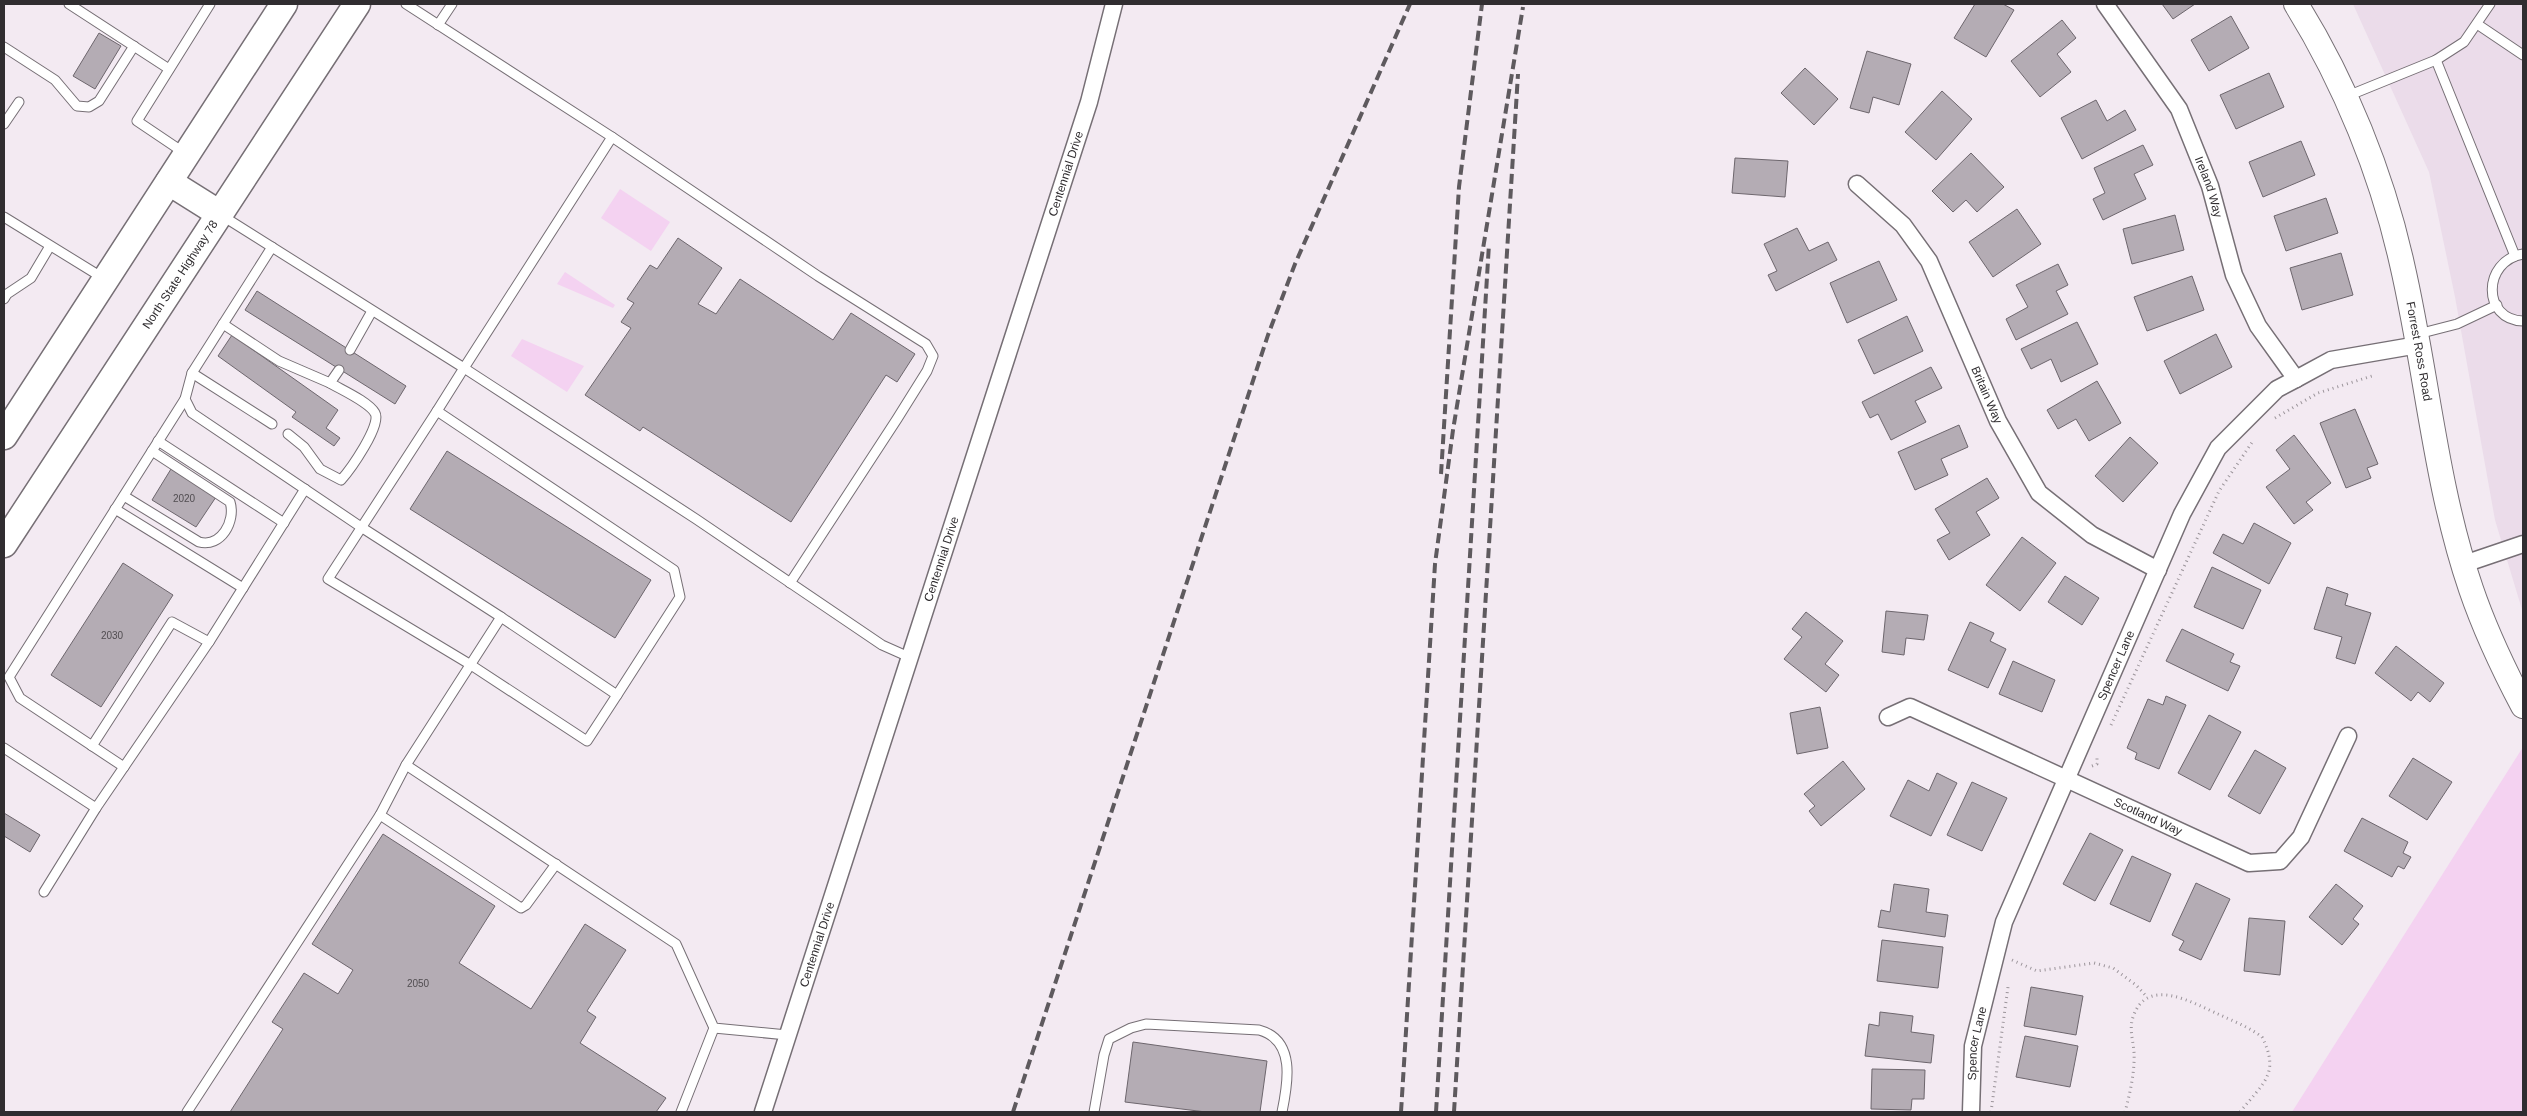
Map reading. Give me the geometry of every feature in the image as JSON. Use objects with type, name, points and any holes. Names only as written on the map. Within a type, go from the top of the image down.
[{"type":"main road","points":[[4,436],[284,4]]},
{"type":"main road","name":"North State Highway 78","points":[[4,544],[356,4]]},
{"type":"main road","points":[[169,182],[220,214]]},
{"type":"street","name":"Centennial Drive","points":[[763,1112],[1089,102],[1114,4]]},
{"type":"street","name":"Ireland Way","points":[[2104,4],[2179,109],[2210,186],[2238,283],[2258,326],[2296,379]]},
{"type":"street","name":"Forrest Ross Road","points":[[2296,4],[2328,59],[2380,181],[2402,264],[2447,500],[2464,564],[2495,651],[2523,706]]},
{"type":"street","name":"Britain Way","points":[[1857,184],[1904,225],[1929,261],[1998,421],[2039,493],[2092,535],[2158,570]]},
{"type":"street","name":"Spencer Lane","points":[[1971,1112],[1973,1046],[2004,922],[2074,781],[2182,514],[2218,448],[2277,389],[2331,360],[2417,340]]},
{"type":"street","points":[[2464,564],[2523,544]]},
{"type":"street","name":"Scotland Way","points":[[1888,717],[1910,707],[2249,863],[2280,861],[2302,837],[2348,736]]},
{"type":"lane","points":[[69,4],[169,69]]},
{"type":"lane","points":[[187,154],[136,121],[210,4]]},
{"type":"lane","points":[[406,4],[612,137],[818,276],[926,344],[933,356],[927,371],[790,582]]},
{"type":"lane","points":[[438,25],[452,4]]},
{"type":"lane","points":[[2345,97],[2436,60],[2464,42],[2490,4]]},
{"type":"lane","points":[[2477,24],[2523,55]]},
{"type":"lane","points":[[4,47],[54,80],[77,106],[89,107],[99,101],[134,46]]},
{"type":"lane","points":[[2436,60],[2519,255],[2498,269],[2493,279],[2492,290],[2497,305],[2509,317],[2523,321]]},
{"type":"lane","points":[[4,124],[19,102]]},
{"type":"lane","points":[[437,411],[674,570],[680,597],[587,741],[472,665],[328,579],[612,137]]},
{"type":"lane","points":[[220,214],[372,312],[464,368],[790,582],[882,645],[909,657]]},
{"type":"lane","points":[[4,217],[105,280]]},
{"type":"lane","points":[[4,299],[7,294],[31,278],[50,246]]},
{"type":"lane","points":[[124,767],[20,698],[9,677],[185,399],[192,373],[272,247]]},
{"type":"lane","points":[[2417,340],[2497,305]]},
{"type":"lane","points":[[350,350],[372,312]]},
{"type":"lane","points":[[223,324],[279,361],[330,383],[369,407],[376,414],[376,424],[350,470],[341,480],[332,477],[320,469],[304,447],[288,434]]},
{"type":"lane","points":[[330,383],[339,370]]},
{"type":"lane","points":[[192,373],[272,424]]},
{"type":"lane","points":[[185,399],[192,413],[616,695]]},
{"type":"lane","points":[[158,441],[284,523]]},
{"type":"lane","points":[[124,496],[198,542],[208,544],[218,540],[231,520],[233,511],[230,502],[152,451]]},
{"type":"lane","points":[[44,892],[96,808],[209,642],[305,489]]},
{"type":"lane","points":[[115,509],[243,588]]},
{"type":"lane","points":[[187,1112],[380,815],[406,766],[501,617]]},
{"type":"lane","points":[[92,746],[172,622],[209,642]]},
{"type":"lane","points":[[4,748],[96,808]]},
{"type":"lane","points":[[406,766],[676,944],[714,1028],[681,1112]]},
{"type":"lane","points":[[380,815],[521,908],[526,905],[556,864]]},
{"type":"lane","points":[[1094,1112],[1104,1055],[1109,1040],[1131,1028],[1146,1024],[1259,1030],[1268,1033],[1278,1040],[1284,1049],[1287,1069],[1282,1112]]},
{"type":"lane","points":[[714,1028],[787,1035]]},
{"type":"path","points":[[2270,423],[2286,411],[2318,393],[2372,376]]},
{"type":"path","points":[[2108,731],[2219,490],[2234,465],[2254,439]]},
{"type":"path","points":[[2074,781],[2089,767],[2097,764],[2097,754]]},
{"type":"path","points":[[2008,966],[2010,957],[2037,971],[2094,963],[2113,968],[2136,985],[2147,997]]},
{"type":"path","points":[[1991,1112],[2008,980]]},
{"type":"path","points":[[2125,1112],[2132,1080],[2134,1053],[2131,1033],[2132,1018],[2139,1005],[2147,997],[2163,994],[2180,996],[2262,1037],[2271,1060],[2270,1068],[2265,1081],[2240,1112]]},
{"type":"shaded area","points":[[2353,4],[2523,4],[2523,613],[2495,520],[2455,297],[2429,172]]},
{"type":"shaded area","points":[[620,189],[670,222],[651,251],[601,218]]},
{"type":"shaded area","points":[[565,272],[615,305],[613,308],[557,284]]},
{"type":"shaded area","points":[[522,339],[584,366],[567,392],[511,356]]},
{"type":"shaded area","points":[[2523,747],[2523,1112],[2292,1112]]},
{"type":"building","points":[[1975,4],[2003,4],[2014,10],[1986,57],[1954,38]]},
{"type":"building","points":[[2162,4],[2195,4],[2173,19]]},
{"type":"building","points":[[2231,16],[2249,48],[2209,71],[2191,40]]},
{"type":"building","points":[[2062,20],[2076,38],[2057,54],[2071,72],[2040,97],[2011,61]]},
{"type":"building","points":[[99,33],[121,46],[95,89],[73,76]]},
{"type":"building","points":[[1867,51],[1911,64],[1899,105],[1873,97],[1869,113],[1850,108]]},
{"type":"building","points":[[1805,68],[1838,99],[1814,125],[1781,93]]},
{"type":"building","points":[[2269,73],[2284,107],[2236,129],[2220,95]]},
{"type":"building","points":[[1942,91],[1972,119],[1936,160],[1905,132]]},
{"type":"building","points":[[2096,100],[2107,121],[2125,110],[2136,130],[2082,159],[2061,118]]},
{"type":"building","points":[[2301,141],[2315,175],[2263,197],[2249,162]]},
{"type":"building","points":[[2143,145],[2153,165],[2134,174],[2146,199],[2103,220],[2093,199],[2105,193],[2094,168]]},
{"type":"building","points":[[1971,153],[2004,187],[1977,212],[1966,200],[1953,212],[1932,191]]},
{"type":"building","points":[[1735,158],[1788,161],[1785,197],[1732,193]]},
{"type":"building","points":[[2326,198],[2338,233],[2286,251],[2274,216]]},
{"type":"building","points":[[2017,209],[2041,244],[1993,277],[1969,242]]},
{"type":"building","points":[[2175,215],[2184,250],[2132,264],[2123,229]]},
{"type":"building","points":[[1797,228],[1809,251],[1828,242],[1837,260],[1776,291],[1768,275],[1777,271],[1764,244]]},
{"type":"building","points":[[678,238],[722,268],[698,304],[716,314],[740,279],[833,340],[851,313],[915,354],[897,382],[886,375],[791,522],[643,427],[640,431],[585,395],[631,328],[621,322],[634,303],[627,299],[650,265],[657,269]]},
{"type":"building","points":[[2341,253],[2353,295],[2302,310],[2290,268]]},
{"type":"building","points":[[1879,261],[1897,300],[1847,323],[1830,283]]},
{"type":"building","points":[[2058,264],[2068,285],[2056,291],[2068,314],[2016,340],[2006,319],[2028,307],[2016,285]]},
{"type":"building","points":[[2192,276],[2204,310],[2147,331],[2134,297]]},
{"type":"building","points":[[257,291],[406,386],[395,404],[245,310]]},
{"type":"building","points":[[1907,316],[1923,351],[1874,374],[1858,340]]},
{"type":"building","points":[[2077,322],[2098,364],[2061,382],[2051,359],[2031,369],[2021,349]]},
{"type":"building","points":[[2216,334],[2232,367],[2180,394],[2164,361]]},
{"type":"building","points":[[232,335],[338,410],[326,428],[340,438],[334,446],[292,417],[296,412],[218,356]]},
{"type":"building","points":[[1931,367],[1942,388],[1915,401],[1926,422],[1891,440],[1878,414],[1870,418],[1862,402]]},
{"type":"building","points":[[2097,381],[2121,423],[2089,441],[2076,419],[2058,429],[2047,410]]},
{"type":"building","points":[[2355,409],[2378,464],[2367,468],[2371,478],[2346,488],[2320,423]]},
{"type":"building","points":[[1959,425],[1968,447],[1941,459],[1948,475],[1915,490],[1898,452]]},
{"type":"building","points":[[2294,435],[2331,483],[2306,502],[2313,510],[2294,524],[2266,487],[2290,469],[2276,450]]},
{"type":"building","points":[[2130,437],[2158,463],[2123,502],[2095,476]]},
{"type":"building","points":[[447,451],[651,580],[615,638],[410,509]]},
{"type":"building","points":[[171,469],[216,497],[196,527],[152,500]]},
{"type":"building","points":[[1987,478],[1999,498],[1976,512],[1990,535],[1949,560],[1937,540],[1950,533],[1935,509]]},
{"type":"building","points":[[2254,523],[2291,543],[2269,584],[2213,553],[2223,534],[2243,544]]},
{"type":"building","points":[[2022,537],[2056,563],[2020,611],[1986,585]]},
{"type":"building","points":[[123,563],[173,595],[101,707],[51,675]]},
{"type":"building","points":[[2212,567],[2261,590],[2243,629],[2194,607]]},
{"type":"building","points":[[2065,576],[2099,598],[2082,625],[2048,602]]},
{"type":"building","points":[[2327,587],[2348,594],[2345,605],[2371,613],[2355,664],[2336,658],[2342,637],[2314,629]]},
{"type":"building","points":[[1886,611],[1928,615],[1924,640],[1906,638],[1904,655],[1882,652]]},
{"type":"building","points":[[1806,612],[1843,641],[1825,664],[1839,675],[1826,692],[1784,659],[1802,637],[1792,629]]},
{"type":"building","points":[[1970,622],[1994,633],[1990,641],[2006,649],[1988,688],[1948,670]]},
{"type":"building","points":[[2182,629],[2234,654],[2230,662],[2240,666],[2228,691],[2166,661]]},
{"type":"building","points":[[2396,646],[2444,683],[2430,702],[2418,692],[2411,701],[2375,673]]},
{"type":"building","points":[[2013,661],[2055,680],[2042,712],[1999,694]]},
{"type":"building","points":[[2166,696],[2186,705],[2159,769],[2135,759],[2137,753],[2127,748],[2148,699],[2163,705]]},
{"type":"building","points":[[1820,707],[1828,748],[1797,754],[1790,713]]},
{"type":"building","points":[[2209,715],[2241,732],[2210,790],[2178,773]]},
{"type":"building","points":[[2255,750],[2286,768],[2260,814],[2228,796]]},
{"type":"building","points":[[2413,758],[2452,782],[2427,820],[2389,796]]},
{"type":"building","points":[[1843,761],[1865,789],[1821,826],[1809,811],[1815,806],[1804,794]]},
{"type":"building","points":[[1937,773],[1957,783],[1931,836],[1890,816],[1908,780],[1929,791]]},
{"type":"building","points":[[1972,782],[2007,798],[1982,851],[1947,835]]},
{"type":"building","points":[[4,813],[40,835],[30,852],[4,836]]},
{"type":"building","points":[[2362,818],[2408,842],[2403,853],[2411,857],[2404,869],[2398,866],[2392,877],[2344,851]]},
{"type":"building","points":[[2090,833],[2123,850],[2095,901],[2063,884]]},
{"type":"building","points":[[383,834],[495,906],[459,963],[531,1009],[585,924],[626,950],[587,1011],[596,1017],[580,1043],[666,1098],[656,1112],[230,1112],[283,1029],[272,1022],[304,973],[338,994],[353,970],[312,944]]},
{"type":"building","points":[[2132,856],[2171,874],[2150,922],[2110,904]]},
{"type":"building","points":[[2196,883],[2230,899],[2201,960],[2179,950],[2184,941],[2172,935]]},
{"type":"building","points":[[1894,884],[1929,889],[1926,912],[1948,915],[1945,937],[1878,927],[1881,910],[1890,912]]},
{"type":"building","points":[[2336,884],[2363,906],[2353,919],[2359,924],[2342,945],[2309,917]]},
{"type":"building","points":[[2249,918],[2285,921],[2280,975],[2244,971]]},
{"type":"building","points":[[1882,940],[1943,947],[1938,988],[1877,981]]},
{"type":"building","points":[[2031,987],[2083,996],[2076,1035],[2024,1026]]},
{"type":"building","points":[[1880,1012],[1913,1016],[1911,1032],[1934,1035],[1931,1063],[1865,1056],[1869,1024],[1879,1026]]},
{"type":"building","points":[[2025,1036],[2078,1046],[2070,1087],[2016,1077]]},
{"type":"building","points":[[1133,1042],[1267,1061],[1260,1112],[1206,1112],[1125,1102]]},
{"type":"building","points":[[1872,1069],[1925,1070],[1924,1099],[1912,1099],[1911,1110],[1871,1109]]},
{"type":"railway","points":[[1013,1112],[1268,335],[1295,264],[1410,4]]},
{"type":"railway","points":[[1441,474],[1459,187],[1482,4]]},
{"type":"railway","points":[[1401,1112],[1435,564],[1453,430],[1523,7]]},
{"type":"railway","points":[[1454,1112],[1518,74]]},
{"type":"railway","points":[[1436,1112],[1489,244]]}]
